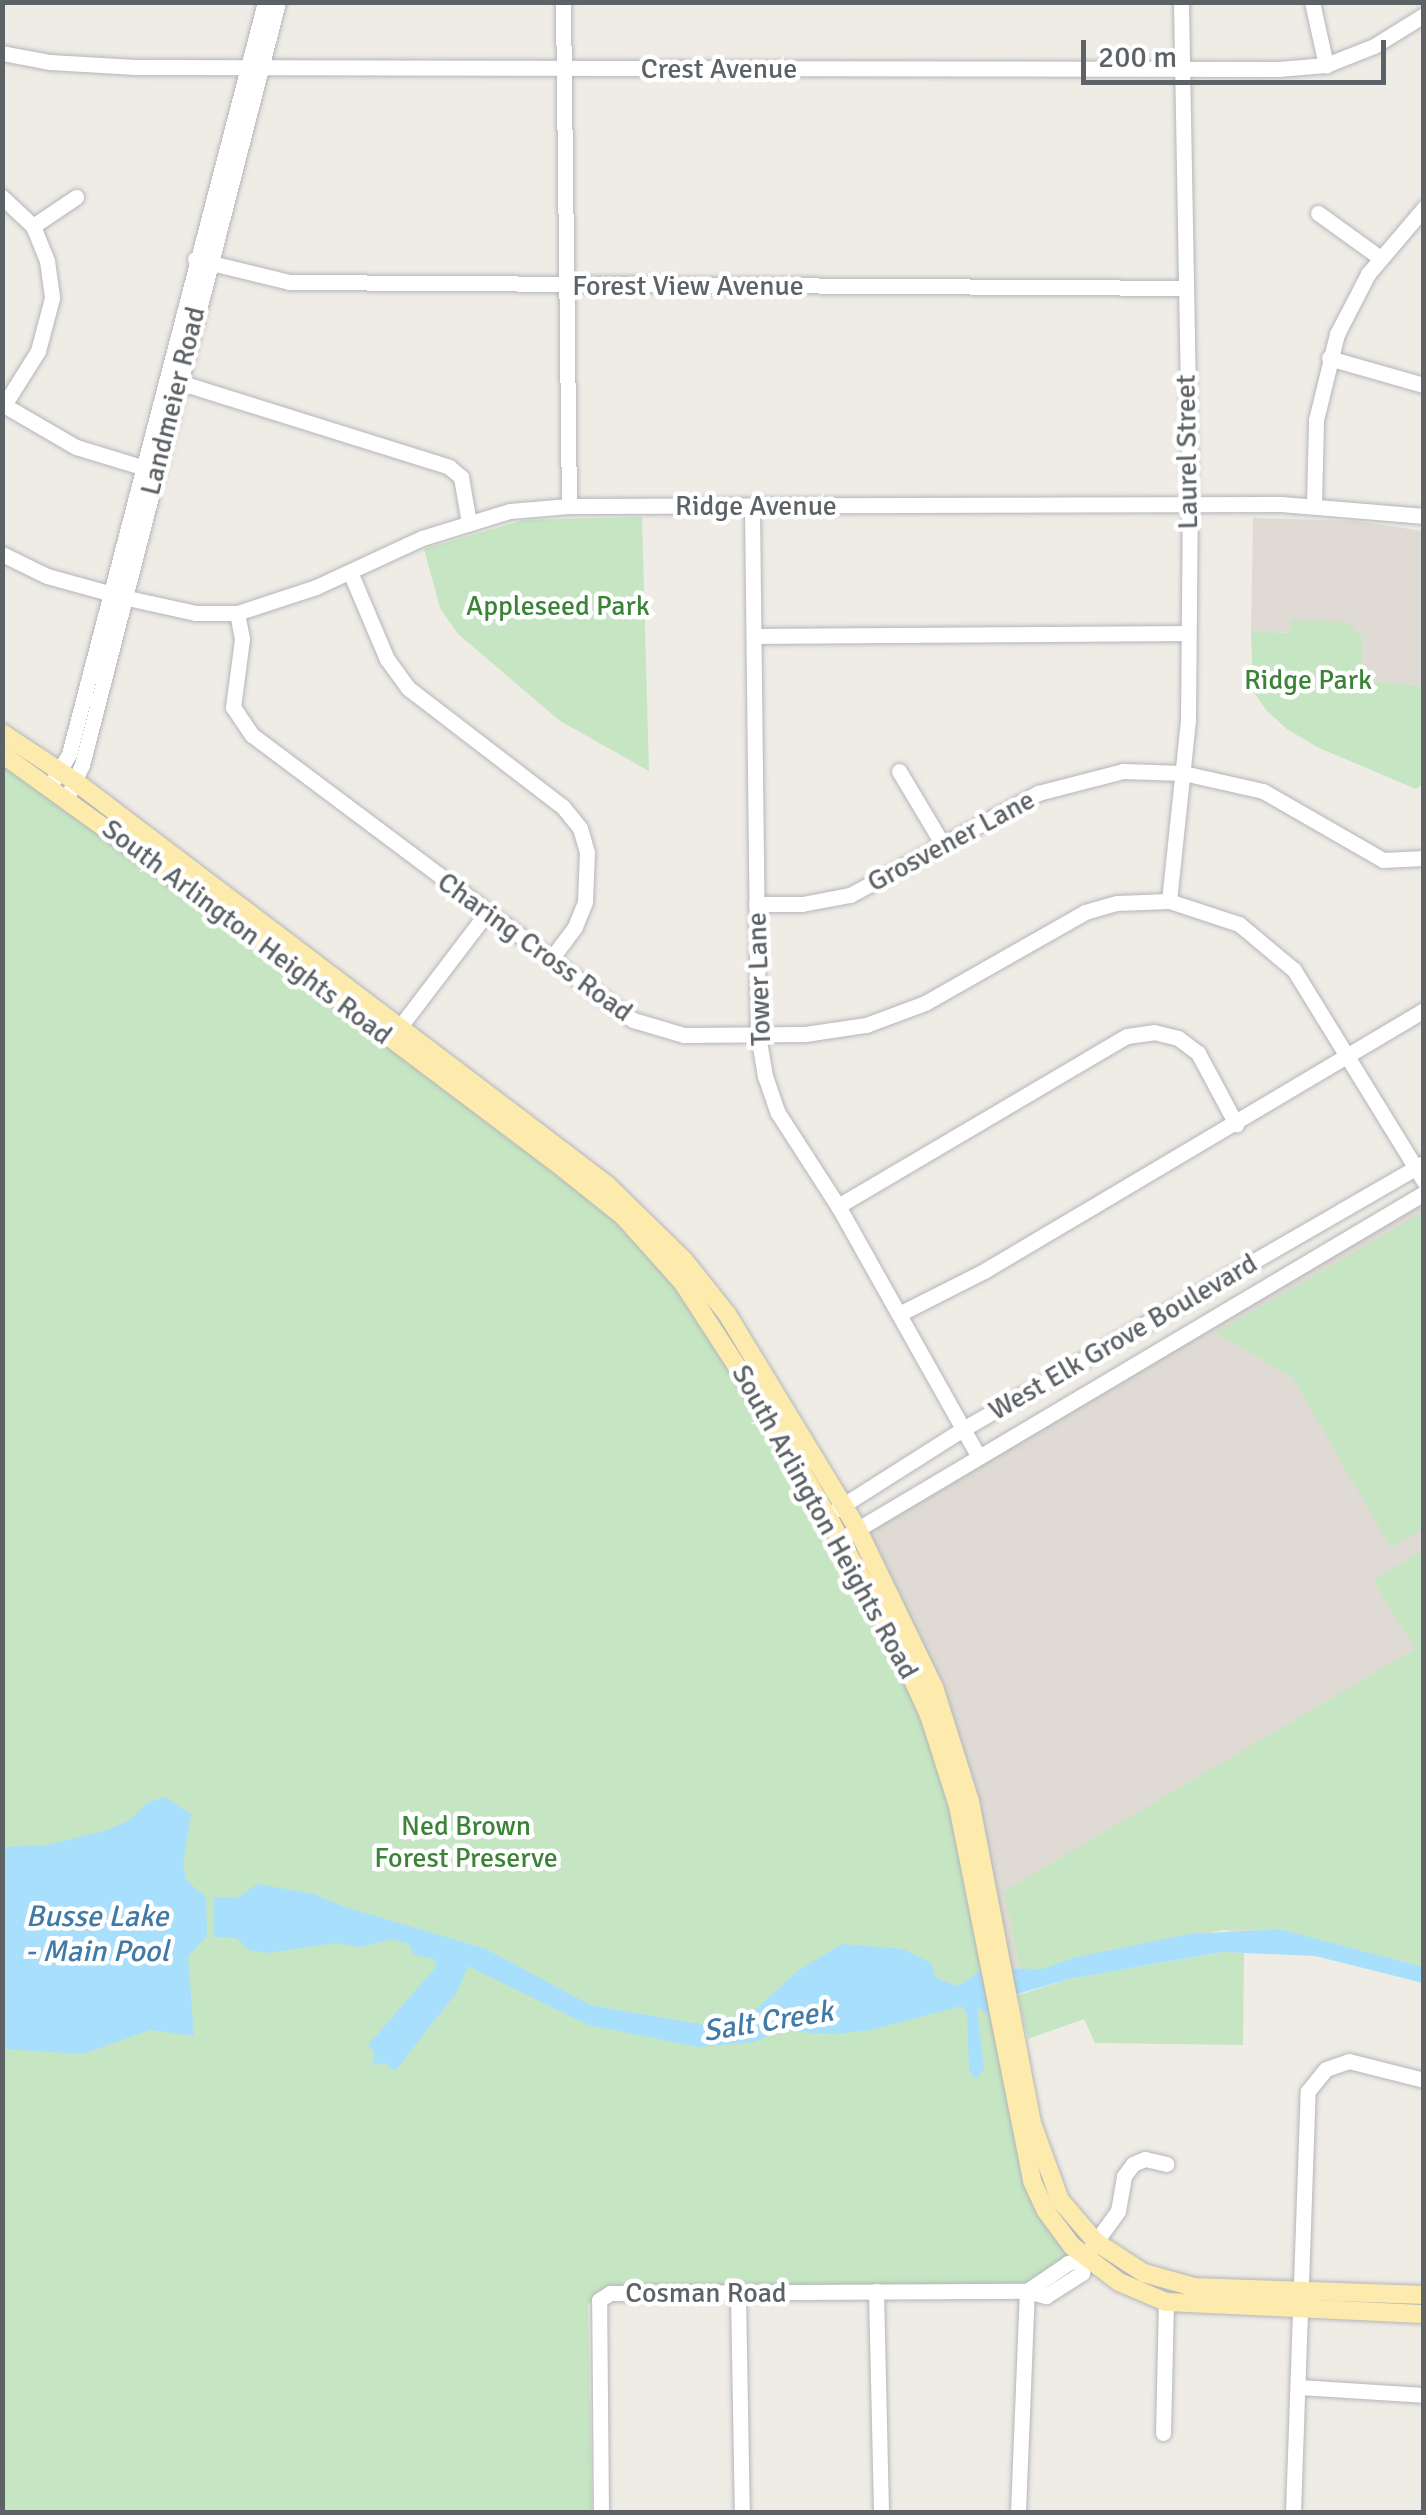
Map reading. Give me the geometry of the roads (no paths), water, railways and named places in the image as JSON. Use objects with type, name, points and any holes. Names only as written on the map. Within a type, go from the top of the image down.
[{"type":"main road","name":"South Arlington Heights Road","points":[[2,733],[623,1216],[646,1238],[714,1328],[841,1539],[894,1639],[934,1730],[958,1806],[994,1958]]},
{"type":"main road","name":"South Arlington Heights Road","points":[[2,754],[63,784],[606,1184],[684,1260],[727,1314],[857,1528],[913,1636],[940,1704],[970,1802],[1032,2182],[1046,2211],[1084,2258],[1119,2282],[1166,2302],[1424,2314]]},
{"type":"main road","name":"South Arlington Heights Road","points":[[1004,2015],[1045,2166],[1060,2200],[1113,2257],[1168,2282],[1424,2295]]},
{"type":"street","name":"Landmeier Road","points":[[254,67],[265,2]]},
{"type":"street","name":"Landmeier Road","points":[[63,784],[117,596],[254,67],[278,2]]},
{"type":"street","points":[[564,2],[570,506]]},
{"type":"street","name":"Laurel Street","points":[[1169,902],[1183,773],[1190,504],[1180,2]]},
{"type":"street","points":[[1312,2],[1326,65]]},
{"type":"street","name":"Crest Avenue","points":[[2,52],[101,65],[1181,70],[1326,65],[1374,46],[1424,15]]},
{"type":"street","points":[[2,197],[33,226],[50,274],[50,318],[38,351],[3,404],[76,448],[148,469]]},
{"type":"street","points":[[33,226],[76,197]]},
{"type":"street","points":[[1314,504],[1316,420],[1329,358],[1344,316],[1380,257],[1424,208]]},
{"type":"street","points":[[1318,214],[1380,257]]},
{"type":"street","name":"Forest View Avenue","points":[[202,261],[289,282],[1184,288]]},
{"type":"street","points":[[1329,358],[1424,385]]},
{"type":"street","points":[[171,380],[450,467],[462,477],[469,524]]},
{"type":"street","name":"Ridge Avenue","points":[[2,554],[47,576],[117,596],[196,613],[237,613],[350,572],[422,538],[510,511],[570,506],[1314,504],[1424,516]]},
{"type":"street","name":"Tower Lane","points":[[752,507],[758,1035],[778,1114],[838,1206],[978,1455]]},
{"type":"street","points":[[350,572],[387,659],[408,688],[563,807],[580,828],[587,852],[585,902],[575,927],[551,959]]},
{"type":"street","name":"Charing Cross Road","points":[[237,613],[242,639],[232,696],[240,722],[486,914],[612,1006],[654,1029],[684,1035],[758,1035],[831,1032],[880,1021],[925,1003],[1084,912],[1116,903],[1169,902],[1218,914],[1264,942],[1310,990],[1421,1171]]},
{"type":"street","points":[[755,636],[1188,633]]},
{"type":"street","points":[[899,771],[942,843]]},
{"type":"street","name":"Grosvener Lane","points":[[756,904],[802,904],[850,895],[1038,793],[1123,771],[1183,773],[1263,791],[1383,860],[1424,858]]},
{"type":"street","points":[[399,1028],[486,914]]},
{"type":"street","points":[[899,1314],[984,1271],[1424,1010]]},
{"type":"street","points":[[838,1206],[1127,1036],[1154,1032],[1178,1038],[1198,1054],[1236,1124]]},
{"type":"street","name":"West Elk Grove Boulevard","points":[[827,1516],[963,1429],[1421,1171]]},
{"type":"street","name":"West Elk Grove Boulevard","points":[[841,1539],[1424,1194]]},
{"type":"street","points":[[1294,2512],[1306,2099],[1311,2085],[1326,2069],[1348,2061],[1424,2080]]},
{"type":"street","name":"Cosman Road","points":[[601,2512],[599,2300],[610,2293],[1027,2292],[1046,2296],[1082,2272],[1084,2258],[1118,2211],[1124,2176],[1133,2164],[1145,2159],[1166,2164]]},
{"type":"street","points":[[876,2291],[881,2512]]},
{"type":"street","points":[[1018,2512],[1027,2292]]},
{"type":"street","points":[[738,2293],[742,2512]]},
{"type":"street","points":[[1163,2433],[1166,2302]]},
{"type":"street","points":[[1298,2387],[1424,2395]]},
{"type":"water","name":"Busse Lake - Main Pool","points":[[165,1797],[191,1814],[183,1863],[186,1880],[206,1897],[207,1936],[188,1956],[194,2036],[150,2030],[83,2054],[3,2049],[3,1847],[47,1845],[107,1830],[128,1821],[148,1802]]},
{"type":"water","name":"Salt Creek","points":[[257,1884],[314,1894],[486,1949],[590,2005],[705,2025],[742,2022],[799,1970],[842,1944],[903,1949],[931,1963],[936,1978],[958,1986],[985,1968],[1043,1969],[1072,1958],[1189,1934],[1279,1929],[1423,1967],[1423,1983],[1315,1956],[1223,1952],[1073,1978],[1006,1997],[992,2017],[977,2007],[984,2070],[976,2079],[969,2071],[967,2014],[961,2006],[871,2030],[836,2034],[778,2031],[755,2042],[698,2047],[588,2025],[468,1966],[457,1992],[395,2071],[384,2062],[378,2066],[368,2045],[435,1968],[436,1960],[413,1954],[409,1944],[392,1939],[360,1947],[336,1943],[268,1953],[249,1950],[236,1938],[214,1937],[214,1897],[237,1898]]},
{"type":"park label","name":"Appleseed Park","points":[[558,606]]},
{"type":"park label","name":"Ridge Park","points":[[1308,680]]},
{"type":"park label","name":"Ned Brown Forest Preserve","points":[[466,1842]]}]
